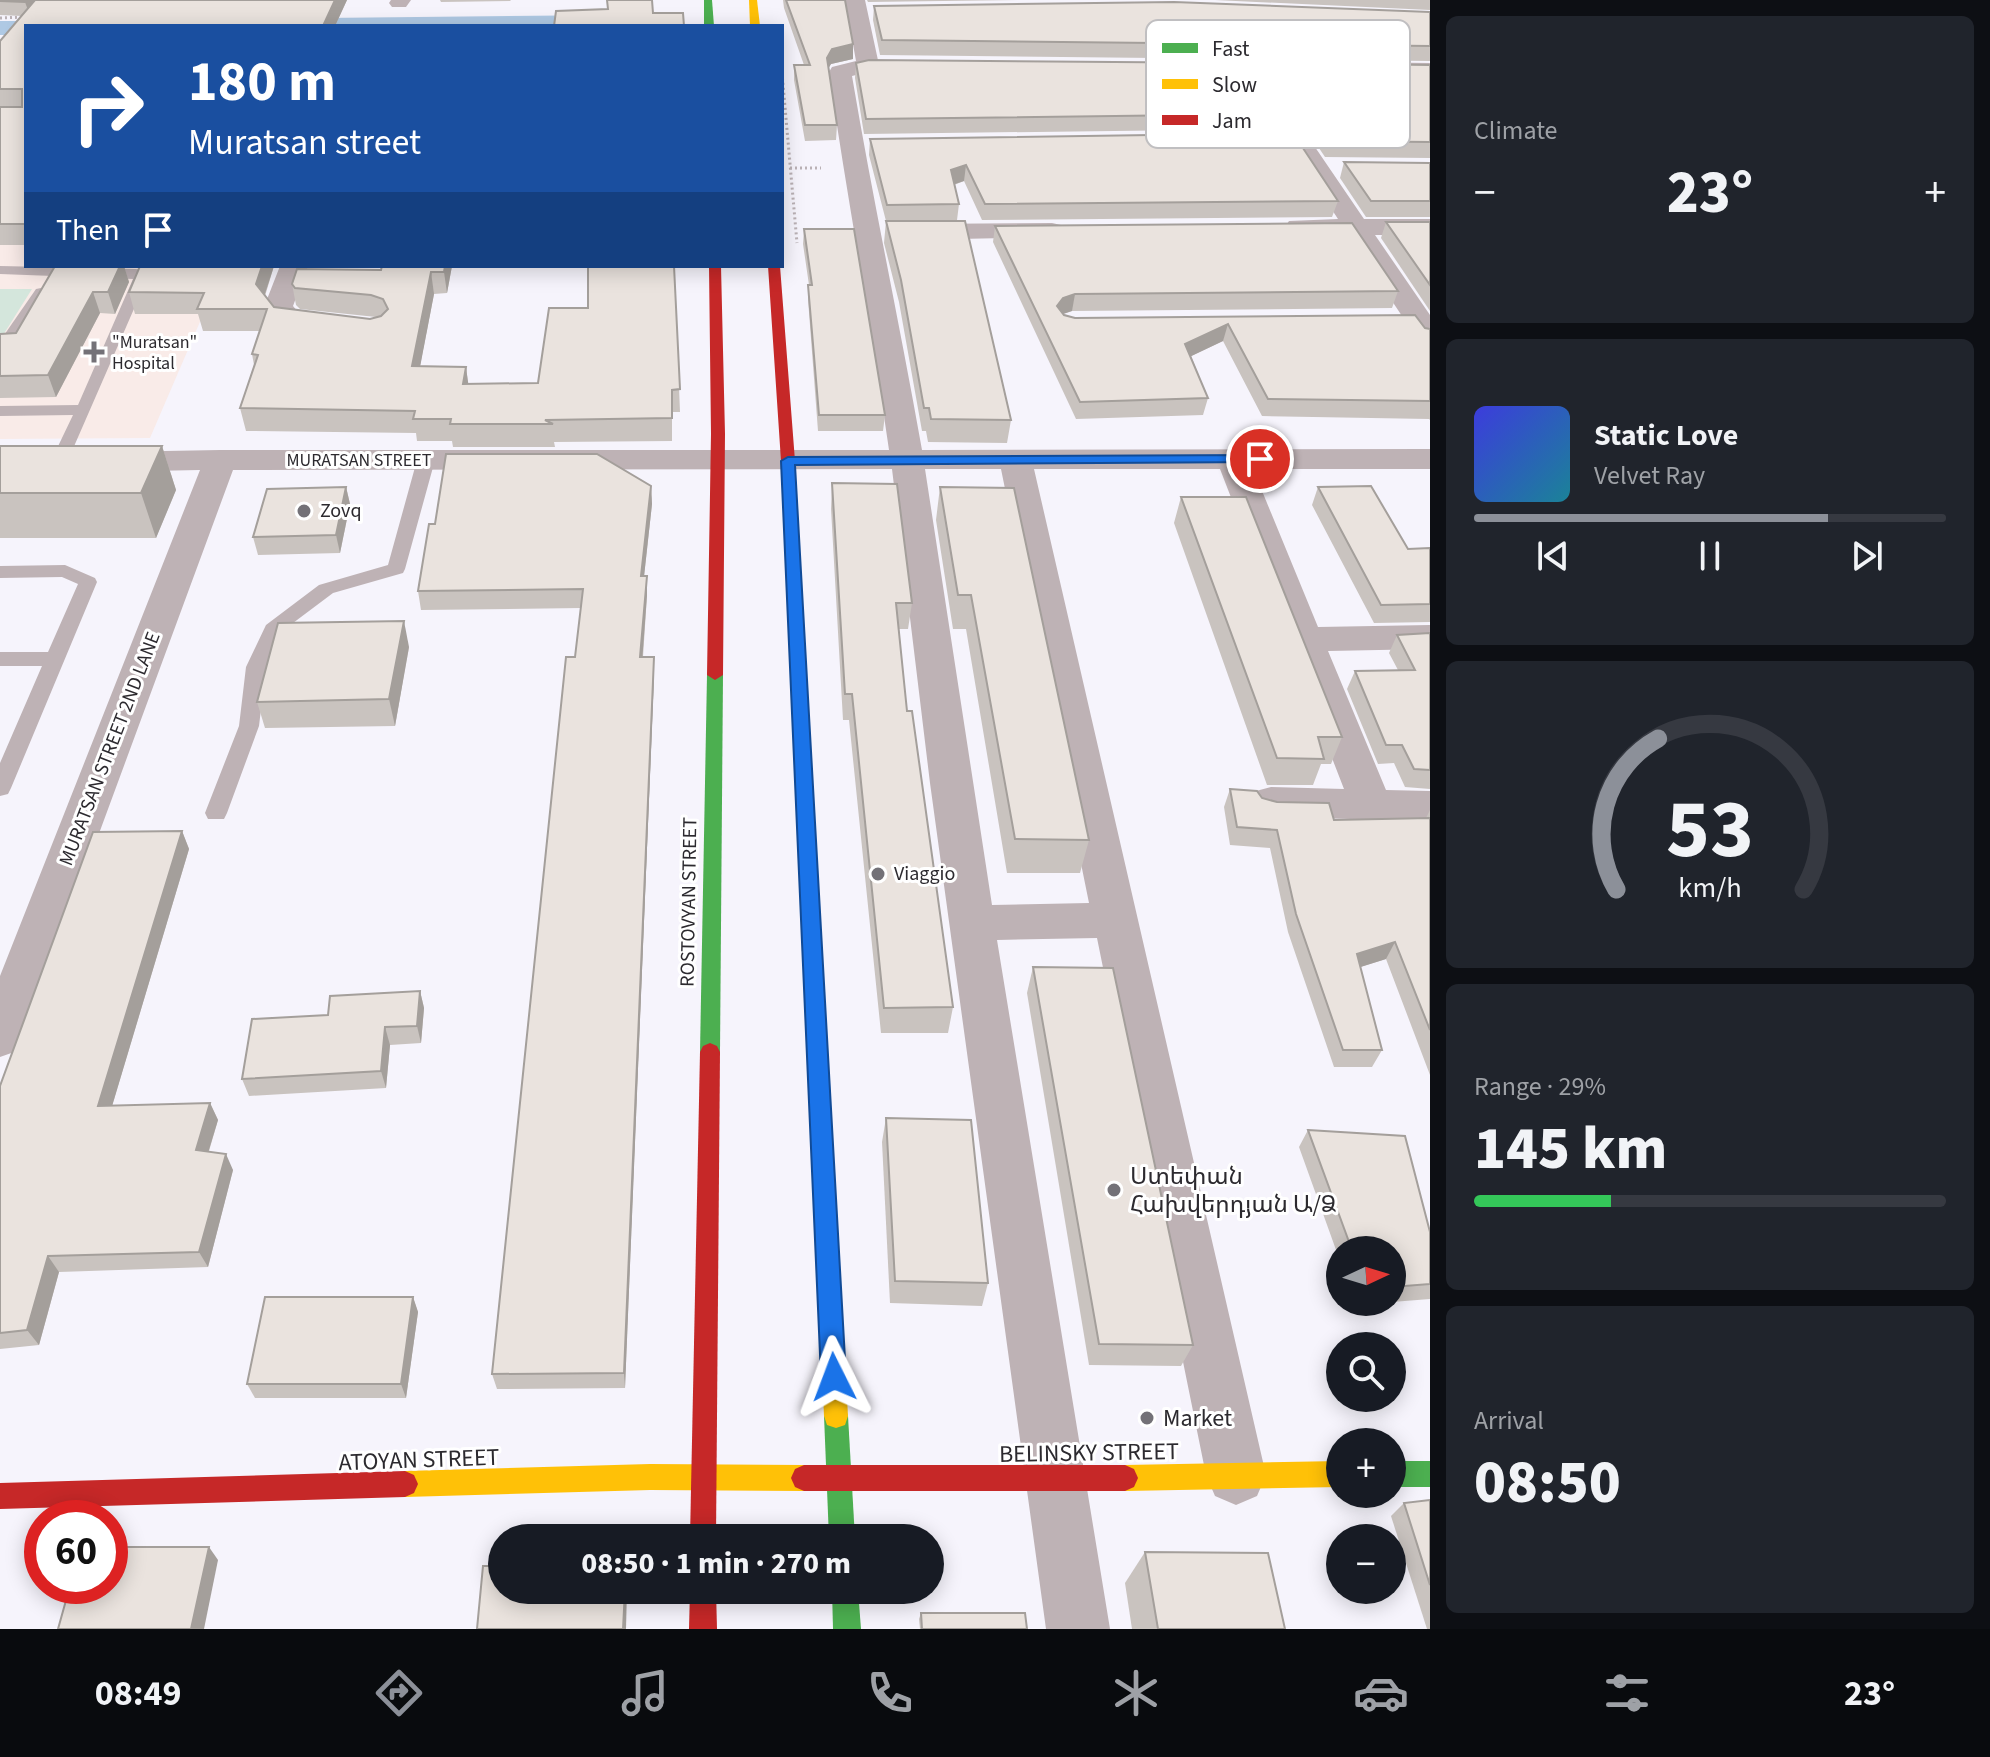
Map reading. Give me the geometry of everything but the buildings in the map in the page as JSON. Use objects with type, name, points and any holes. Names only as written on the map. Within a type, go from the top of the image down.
[{"type":"main road","points":[[708,0],[709,24]]},
{"type":"main road","points":[[753,0],[755,24]]},
{"type":"main road","name":"ROSTOVYAN STREET","points":[[703,1524],[718,461],[715,268]]},
{"type":"main road","points":[[774,268],[788,461],[841,1524]]},
{"type":"main road","name":"BELINSKY STREET","points":[[839,1478],[1056,1479],[1326,1474]]},
{"type":"main road","points":[[1406,1474],[1430,1474]]},
{"type":"main road","name":"ATOYAN STREET","points":[[0,1496],[703,1478],[839,1478]]},
{"type":"main road","points":[[703,1604],[703,1629]]},
{"type":"main road","points":[[846,1604],[847,1629]]},
{"type":"street","points":[[862,7],[876,65],[840,72],[865,232],[882,303],[907,460],[951,783],[1078,1629]]},
{"type":"street","points":[[1410,70],[1430,70]]},
{"type":"street","points":[[852,147],[877,142]]},
{"type":"street","points":[[1303,148],[1423,328]]},
{"type":"street","points":[[1316,167],[1344,167]]},
{"type":"street","points":[[1276,227],[1430,227]]},
{"type":"street","points":[[865,232],[1071,230]]},
{"type":"street","points":[[293,268],[278,307],[289,320],[360,327]]},
{"type":"street","points":[[1385,320],[1423,328]]},
{"type":"street","points":[[1015,459],[1236,1475]]},
{"type":"street","points":[[1232,459],[1372,806]]},
{"type":"street","points":[[718,461],[1430,459]]},
{"type":"street","name":"MURATSAN STREET","points":[[0,464],[220,460],[718,461]]},
{"type":"street","name":"MURATSAN STREET 2ND LANE","points":[[0,1037],[220,460]]},
{"type":"street","points":[[1304,639],[1430,637]]},
{"type":"street","points":[[1271,802],[1430,806]]},
{"type":"street","points":[[973,923],[1116,920]]},
{"type":"lane","points":[[0,270],[136,273],[140,279],[59,463]]},
{"type":"lane","points":[[0,353],[55,271]]},
{"type":"lane","points":[[0,411],[84,410]]},
{"type":"lane","points":[[216,813],[249,726],[256,667],[273,629],[326,589],[396,569],[426,460]]},
{"type":"lane","points":[[0,572],[65,571],[88,582],[0,788]]},
{"type":"lane","points":[[0,659],[55,659]]},
{"type":"path","points":[[0,18],[32,17]]},
{"type":"shaded area","name":"\"Muratsan\" Hospital","points":[[24,202],[24,268],[223,268],[150,438],[0,439],[0,203]]},
{"type":"green space","points":[[0,289],[32,289],[0,340]]},
{"type":"waterway","points":[[424,24],[616,22]]},
{"type":"waterway","points":[[0,28],[24,28]]},
{"type":"traffic: fast","points":[[708,0],[709,24]]},
{"type":"traffic: fast","points":[[710,1052],[715,675]]},
{"type":"traffic: fast","points":[[836,1416],[841,1524]]},
{"type":"traffic: fast","points":[[1406,1474],[1430,1474]]},
{"type":"traffic: fast","points":[[846,1604],[847,1629]]},
{"type":"traffic: slow","points":[[753,0],[755,24]]},
{"type":"traffic: slow","points":[[808,863],[836,1416]]},
{"type":"traffic: slow","points":[[1125,1478],[1326,1474]]},
{"type":"traffic: slow","points":[[405,1484],[650,1477],[804,1478]]},
{"type":"traffic: jam","points":[[715,268],[718,434],[715,675]]},
{"type":"traffic: jam","points":[[774,268],[788,461],[808,863]]},
{"type":"traffic: jam","points":[[703,1524],[710,1052]]},
{"type":"traffic: jam","points":[[804,1478],[1125,1478]]},
{"type":"traffic: jam","points":[[0,1496],[405,1484]]},
{"type":"traffic: jam","points":[[703,1604],[703,1629]]},
{"type":"place","name":"\"Muratsan\" Hospital","points":[[94,352]]},
{"type":"place","name":"Zovq","points":[[304,511]]},
{"type":"place","name":"Viaggio","points":[[878,874]]},
{"type":"place","name":"Ստեփան Հախվերդյան Ա/Ձ","points":[[1114,1190]]},
{"type":"place","name":"Market","points":[[1147,1418]]},
{"type":"route","points":[[834,1377],[788,461],[1260,459]]}]
